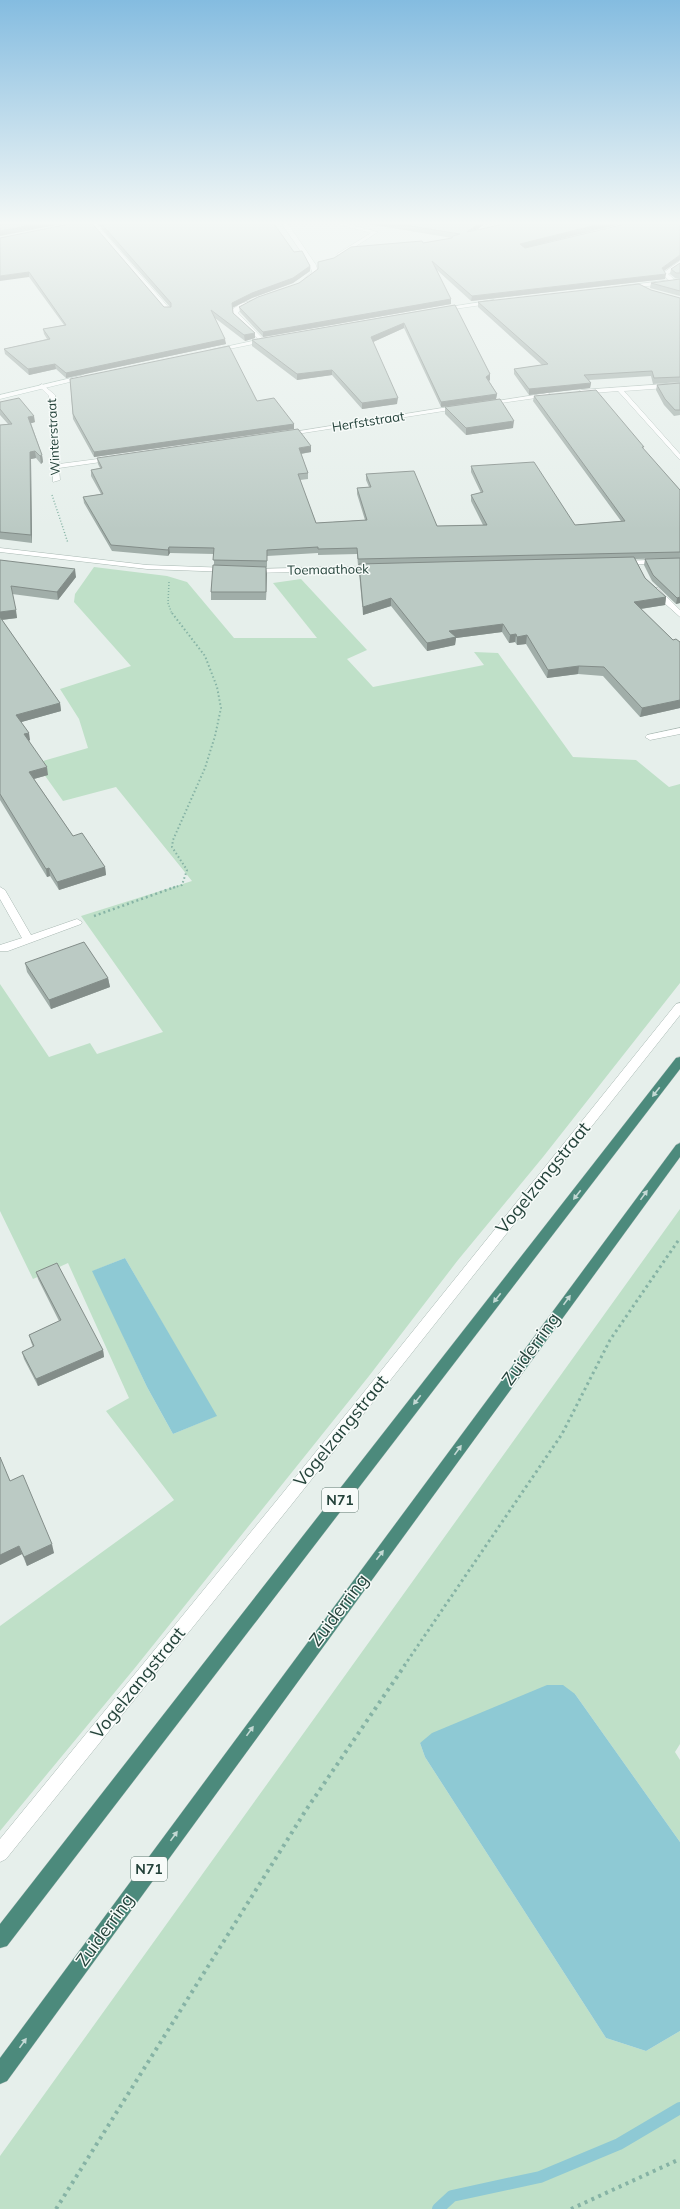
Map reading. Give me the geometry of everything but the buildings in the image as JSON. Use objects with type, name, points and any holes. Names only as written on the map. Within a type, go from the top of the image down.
[{"type":"highway","name":"N71","points":[[0,1939],[680,1061]]},
{"type":"highway","name":"Zuiderring","points":[[0,2074],[680,1148]]},
{"type":"street","points":[[246,324],[262,341]]},
{"type":"street","points":[[205,352],[276,338]]},
{"type":"street","points":[[0,397],[94,375]]},
{"type":"street","points":[[571,393],[680,385]]},
{"type":"street","name":"Winterstraat","points":[[42,386],[52,395],[57,466],[56,480]]},
{"type":"street","points":[[620,389],[680,458]]},
{"type":"street","name":"Herfststraat","points":[[277,434],[558,394]]},
{"type":"street","points":[[57,466],[120,458]]},
{"type":"street","name":"Toemaathoek","points":[[0,550],[69,559],[173,569],[238,570],[383,568]]},
{"type":"street","points":[[614,563],[680,561]]},
{"type":"street","points":[[638,562],[642,574]]},
{"type":"street","points":[[648,583],[680,615]]},
{"type":"street","points":[[650,737],[680,731]]},
{"type":"street","points":[[0,890],[28,939]]},
{"type":"street","points":[[4,948],[77,922]]},
{"type":"street","name":"Vogelzangstraat","points":[[0,1853],[292,1493],[680,1007]]},
{"type":"path","name":"Winterstraat","points":[[56,480],[51,484],[52,500],[71,550],[69,559]]},
{"type":"path","points":[[77,922],[182,885],[187,870],[172,847],[175,830],[190,806],[204,771],[215,738],[221,699],[204,654],[181,628],[167,604],[167,586],[173,569]]},
{"type":"path","points":[[56,2209],[306,1810],[562,1434],[610,1340],[680,1238]]},
{"type":"path","points":[[572,2209],[680,2159]]},
{"type":"green space","points":[[94,567],[167,576],[187,582],[234,638],[317,638],[273,583],[301,579],[367,650],[347,659],[373,687],[484,665],[474,652],[498,653],[573,757],[636,760],[669,787],[680,784],[680,983],[543,1157],[458,1260],[369,1376],[134,1669],[0,1831],[0,1626],[174,1500],[106,1411],[129,1398],[68,1263],[33,1279],[0,1211],[0,984],[49,1057],[90,1043],[97,1054],[163,1032],[81,916],[192,881],[116,787],[63,801],[36,763],[88,748],[79,719],[60,689],[131,666],[74,602],[75,594]],"holes":[[[125,1258],[216,1416],[173,1434],[147,1387],[93,1271]]]},
{"type":"green space","points":[[680,1209],[680,1744],[675,1752],[680,1760],[680,1842],[575,1694],[420,1743],[425,1757],[606,2038],[646,2051],[680,2031],[680,2209],[0,2209],[0,2156]]},
{"type":"water","points":[[125,1258],[217,1416],[173,1434],[147,1387],[92,1271]]},
{"type":"water","points":[[547,1685],[563,1685],[575,1694],[680,1842],[680,2031],[646,2051],[606,2038],[425,1757],[420,1743],[432,1733]]},
{"type":"waterway","points":[[438,2209],[452,2196],[540,2177],[619,2144],[680,2108]]}]
